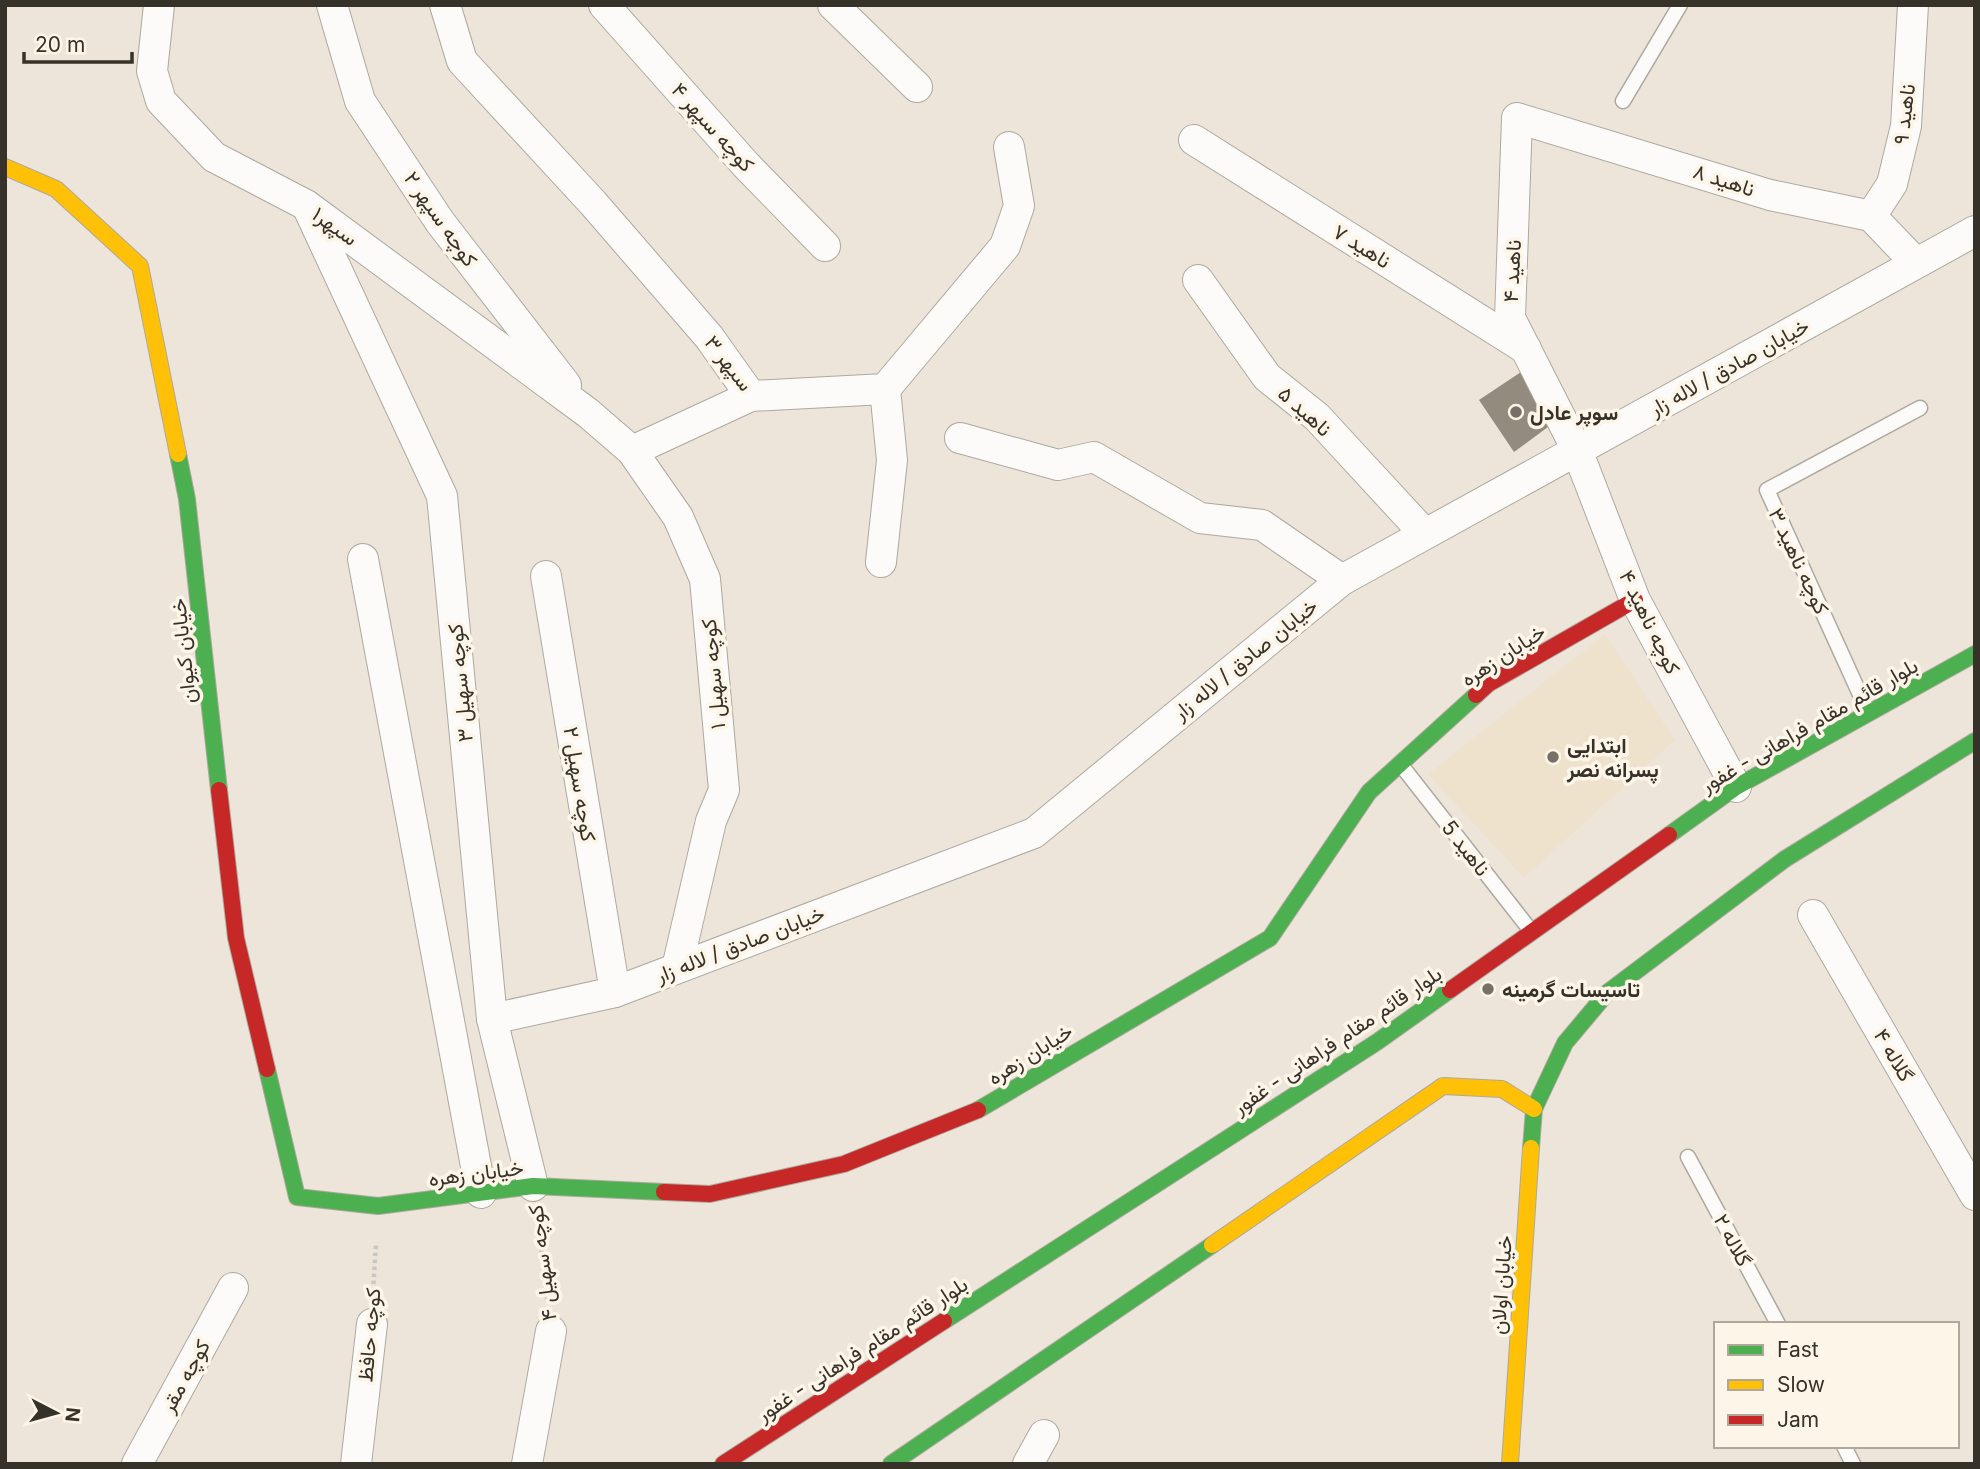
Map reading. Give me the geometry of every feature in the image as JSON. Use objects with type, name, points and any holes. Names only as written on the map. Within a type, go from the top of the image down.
[{"type":"street","name":"سپهر۱","points":[[159,5],[152,71],[161,101],[214,157],[306,205],[587,413]]},
{"type":"street","name":"کوچه سپهر ۲","points":[[332,5],[360,101],[440,222],[587,413]]},
{"type":"street","name":"سپهر ۳","points":[[445,5],[462,61],[701,327],[751,396],[885,389]]},
{"type":"street","name":"کوچه سپهر ۴","points":[[604,5],[746,165],[825,246]]},
{"type":"street","points":[[833,5],[917,87]]},
{"type":"street","name":"ناهید ۹","points":[[1871,216],[1892,184],[1906,126],[1913,5]]},
{"type":"street","name":"ناهید ۸","points":[[1517,118],[1770,195],[1871,216]]},
{"type":"street","name":"ناهید ۴","points":[[1517,118],[1510,318],[1577,450]]},
{"type":"street","name":"ناهید ۷","points":[[1194,140],[1529,351]]},
{"type":"street","points":[[881,562],[892,460],[885,389],[1005,246],[1019,206],[1009,147]]},
{"type":"street","name":"خیابان کیوان","points":[[5,167],[56,189],[140,266],[187,499],[236,938],[297,1197]]},
{"type":"street","name":"کوچه سهیل ۳","points":[[306,205],[442,496],[492,1019],[533,1186]]},
{"type":"street","points":[[1871,216],[1916,263]]},
{"type":"street","name":"خیابان صادق / لاله زار","points":[[492,1019],[615,992],[1034,833],[1342,580],[1975,232]]},
{"type":"street","name":"ناهید ۵","points":[[1198,280],[1267,377],[1317,418],[1424,533]]},
{"type":"street","points":[[632,452],[751,396]]},
{"type":"street","name":"کوچه سهیل ۱","points":[[587,413],[632,452],[678,517],[705,579],[724,790],[711,821],[677,968]]},
{"type":"street","points":[[960,438],[1058,465],[1094,457],[1200,518],[1262,524],[1342,580]]},
{"type":"street","name":"کوچه ناهید ۴","points":[[1577,450],[1635,600],[1736,787]]},
{"type":"street","points":[[363,559],[481,1193]]},
{"type":"street","name":"کوچه سهیل ۲","points":[[546,576],[615,992]]},
{"type":"street","name":"خیابان زهره","points":[[297,1197],[378,1206],[533,1186],[710,1194],[844,1164],[984,1108],[1090,1042],[1270,938],[1369,792],[1399,763],[1488,684],[1635,600]]},
{"type":"street","name":"بلوار قائم مقام فراهانی - غفور","points":[[723,1464],[1377,1042],[1736,787],[1975,654]]},
{"type":"street","points":[[891,1464],[1443,1086],[1502,1089],[1534,1109],[1565,1043],[1607,993],[1785,859],[1975,741]]},
{"type":"street","name":"گلاله ۴","points":[[1813,915],[1975,1195]]},
{"type":"street","name":"خیابان اولان","points":[[1510,1464],[1534,1109]]},
{"type":"street","name":"کوچه مقر","points":[[137,1464],[233,1288]]},
{"type":"street","name":"کوچه حافظ","points":[[356,1464],[372,1324]]},
{"type":"street","name":"کوچه سهیل ۴","points":[[527,1464],[551,1332]]},
{"type":"street","points":[[1028,1464],[1044,1435]]},
{"type":"lane","points":[[1623,102],[1680,5]]},
{"type":"lane","name":"کوچه ناهید ۳","points":[[1869,714],[1767,490],[1920,408]]},
{"type":"lane","name":"ناهید 5","points":[[1399,763],[1532,932]]},
{"type":"lane","name":"گلاله ۲","points":[[1688,1157],[1777,1322]]},
{"type":"lane","points":[[1845,1448],[1853,1464]]},
{"type":"path","name":"کوچه سهیل ۴","points":[[533,1186],[551,1332]]},
{"type":"path","name":"کوچه حافظ","points":[[372,1324],[378,1206]]},
{"type":"shaded area","name":"ابتدایی پسرانه نصر","points":[[1605,634],[1675,740],[1524,878],[1428,774]]},
{"type":"building","name":"سوپر عادل","points":[[1521,372],[1552,424],[1514,452],[1479,400]]},
{"type":"traffic: fast","points":[[178,454],[187,499],[219,790]]},
{"type":"traffic: fast","points":[[1669,835],[1736,787],[1975,654]]},
{"type":"traffic: fast","points":[[978,1110],[1270,938],[1369,792],[1476,695]]},
{"type":"traffic: fast","points":[[1531,1148],[1534,1109],[1565,1043],[1607,993],[1785,859],[1975,741]]},
{"type":"traffic: fast","points":[[944,1321],[1377,1042],[1450,990]]},
{"type":"traffic: fast","points":[[267,1069],[297,1197],[378,1206],[533,1186],[664,1192]]},
{"type":"traffic: fast","points":[[891,1464],[1212,1245]]},
{"type":"traffic: slow","points":[[5,167],[56,189],[140,266],[178,454]]},
{"type":"traffic: slow","points":[[1212,1245],[1443,1086],[1502,1089],[1534,1109]]},
{"type":"traffic: slow","points":[[1510,1464],[1531,1148]]},
{"type":"traffic: jam","points":[[1476,695],[1488,684],[1635,600]]},
{"type":"traffic: jam","points":[[219,790],[236,938],[267,1069]]},
{"type":"traffic: jam","points":[[1450,990],[1669,835]]},
{"type":"traffic: jam","points":[[664,1192],[710,1194],[844,1164],[978,1110]]},
{"type":"traffic: jam","points":[[723,1464],[944,1321]]},
{"type":"place","name":"سوپر عادل","points":[[1516,412]]},
{"type":"place","name":"ابتدایی پسرانه نصر","points":[[1553,757]]},
{"type":"place","name":"تاسیسات گرمینه","points":[[1488,989]]}]
